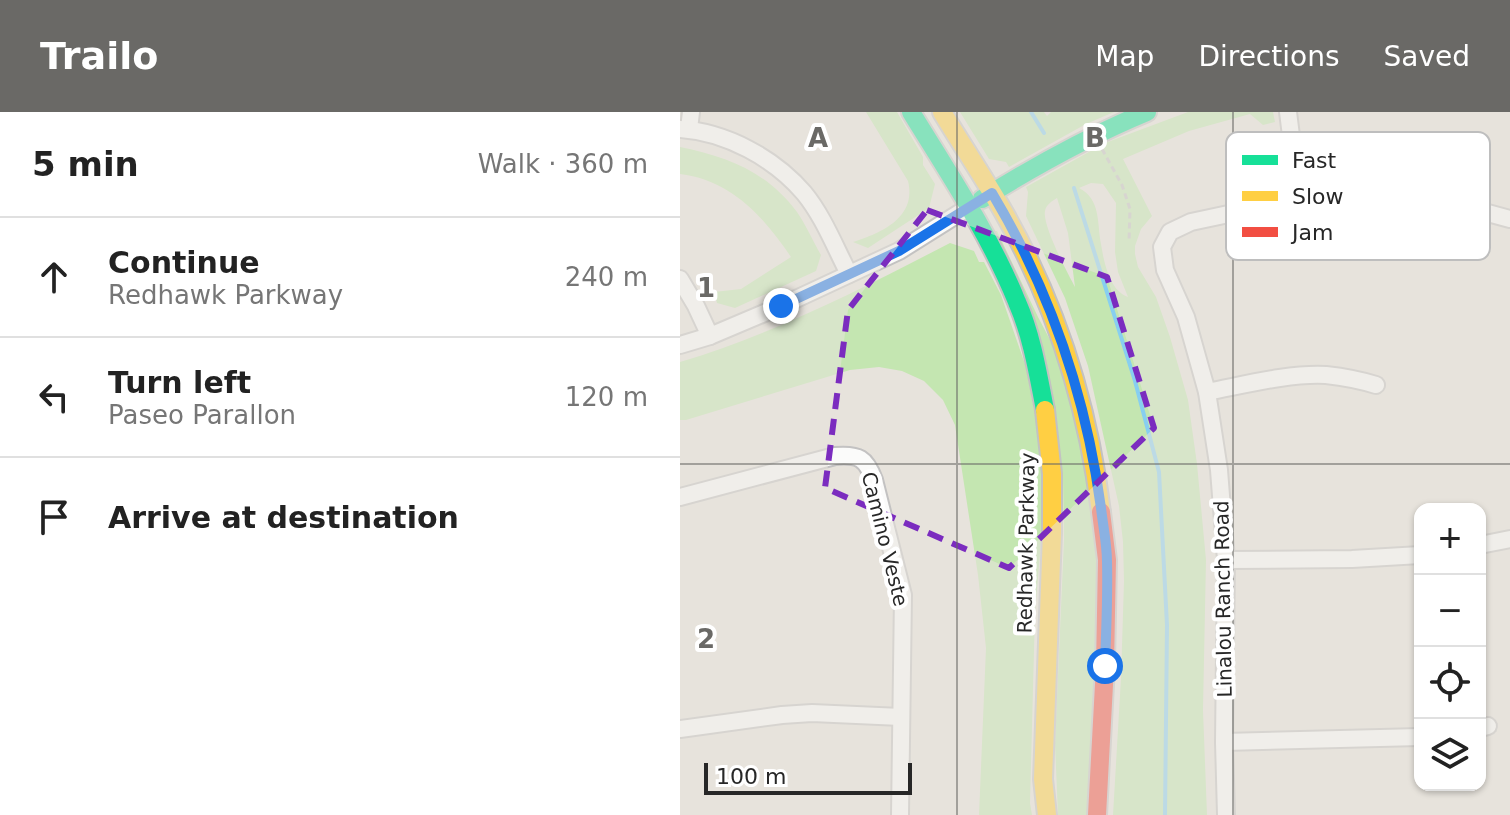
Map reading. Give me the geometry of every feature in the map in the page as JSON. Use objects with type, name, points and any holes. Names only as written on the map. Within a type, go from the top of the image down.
[{"type":"main road","name":"Redhawk Parkway","points":[[911,112],[982,228],[1018,303],[1034,355],[1046,413],[1052,474],[1043,779],[1047,815]]},
{"type":"main road","points":[[942,112],[1028,259],[1060,335],[1078,390],[1095,464],[1107,560],[1097,815]]},
{"type":"main road","points":[[969,207],[1087,138],[1147,112]]},
{"type":"street","points":[[691,112],[684,129],[724,138],[753,152],[784,173],[805,194],[849,274]]},
{"type":"street","points":[[1288,112],[1291,132]]},
{"type":"street","points":[[680,345],[710,336],[781,306],[899,251],[969,207]]},
{"type":"street","points":[[1490,214],[1510,219]]},
{"type":"street","name":"Linalou Ranch Road","points":[[1226,215],[1191,222],[1170,232],[1162,247],[1165,270],[1186,317],[1207,392],[1219,470],[1226,560],[1226,815]]},
{"type":"street","points":[[680,279],[710,336]]},
{"type":"street","points":[[1207,392],[1292,377],[1323,375],[1376,385]]},
{"type":"street","name":"Camino Veste","points":[[680,497],[835,456],[861,458],[869,467],[903,595],[900,815]]},
{"type":"street","points":[[1486,544],[1510,539]]},
{"type":"street","points":[[1226,560],[1414,555]]},
{"type":"street","points":[[680,729],[812,713],[901,717]]},
{"type":"street","points":[[1224,742],[1414,737]]},
{"type":"path","points":[[1101,148],[1122,185],[1130,209],[1129,242]]},
{"type":"highlighted area","points":[[927,210],[1107,277],[1154,428],[1009,568],[825,488],[848,310]]},
{"type":"green space","points":[[866,112],[897,112],[935,184],[929,208],[868,248],[853,242],[895,222],[907,204],[909,194],[908,181]]},
{"type":"green space","points":[[960,112],[1044,112],[1047,116],[1051,112],[1114,112],[1009,167],[1006,162],[989,159]]},
{"type":"green space","points":[[1188,112],[1273,112],[1275,122],[1263,125],[1250,114],[1189,131],[1123,159],[1152,216],[1141,229],[1135,254],[1138,267],[1156,297],[1170,337],[1188,400],[1197,464],[1206,560],[1203,710],[1207,815],[1113,815],[1124,581],[1119,506],[1088,366],[1065,298],[1026,216],[1026,187],[1105,143]],"holes":[[[1091,183],[1103,184],[1116,203],[1115,252],[1118,272],[1128,297],[1116,288],[1108,275],[1095,205],[1079,188]],[[1057,198],[1068,233],[1075,287],[1045,218],[1047,207]]]},
{"type":"green space","points":[[680,147],[730,161],[772,186],[797,212],[821,255],[816,271],[735,308],[717,303],[714,292],[741,289],[791,257],[757,215],[730,192],[715,184],[680,174]]},
{"type":"green space","points":[[995,231],[1057,353],[1088,469],[1099,570],[1089,815],[1058,815],[1055,744],[1064,539],[1063,479]]},
{"type":"green space","points":[[950,243],[974,251],[979,262],[984,262],[1001,295],[1026,367],[1040,442],[1045,495],[1035,613],[1032,815],[979,815],[986,648],[955,425],[943,400],[924,381],[902,371],[879,367],[850,370],[680,420],[680,362],[784,324]]},
{"type":"waterway","points":[[1031,112],[1044,133]]},
{"type":"waterway","points":[[1074,188],[1135,381],[1159,472],[1167,625],[1165,815]]},
{"type":"traffic: fast","points":[[911,112],[968,205],[1006,277],[1027,328],[1045,410]]},
{"type":"traffic: fast","points":[[982,199],[1063,152],[1147,112]]},
{"type":"traffic: slow","points":[[942,112],[1022,246],[1054,319],[1088,433],[1101,512]]},
{"type":"traffic: slow","points":[[1045,410],[1052,474],[1043,779],[1047,815]]},
{"type":"traffic: jam","points":[[1097,815],[1107,560],[1101,512]]},
{"type":"route","points":[[781,306],[899,251],[992,193],[1045,296],[1078,390],[1095,464],[1107,560],[1105,666]]}]
